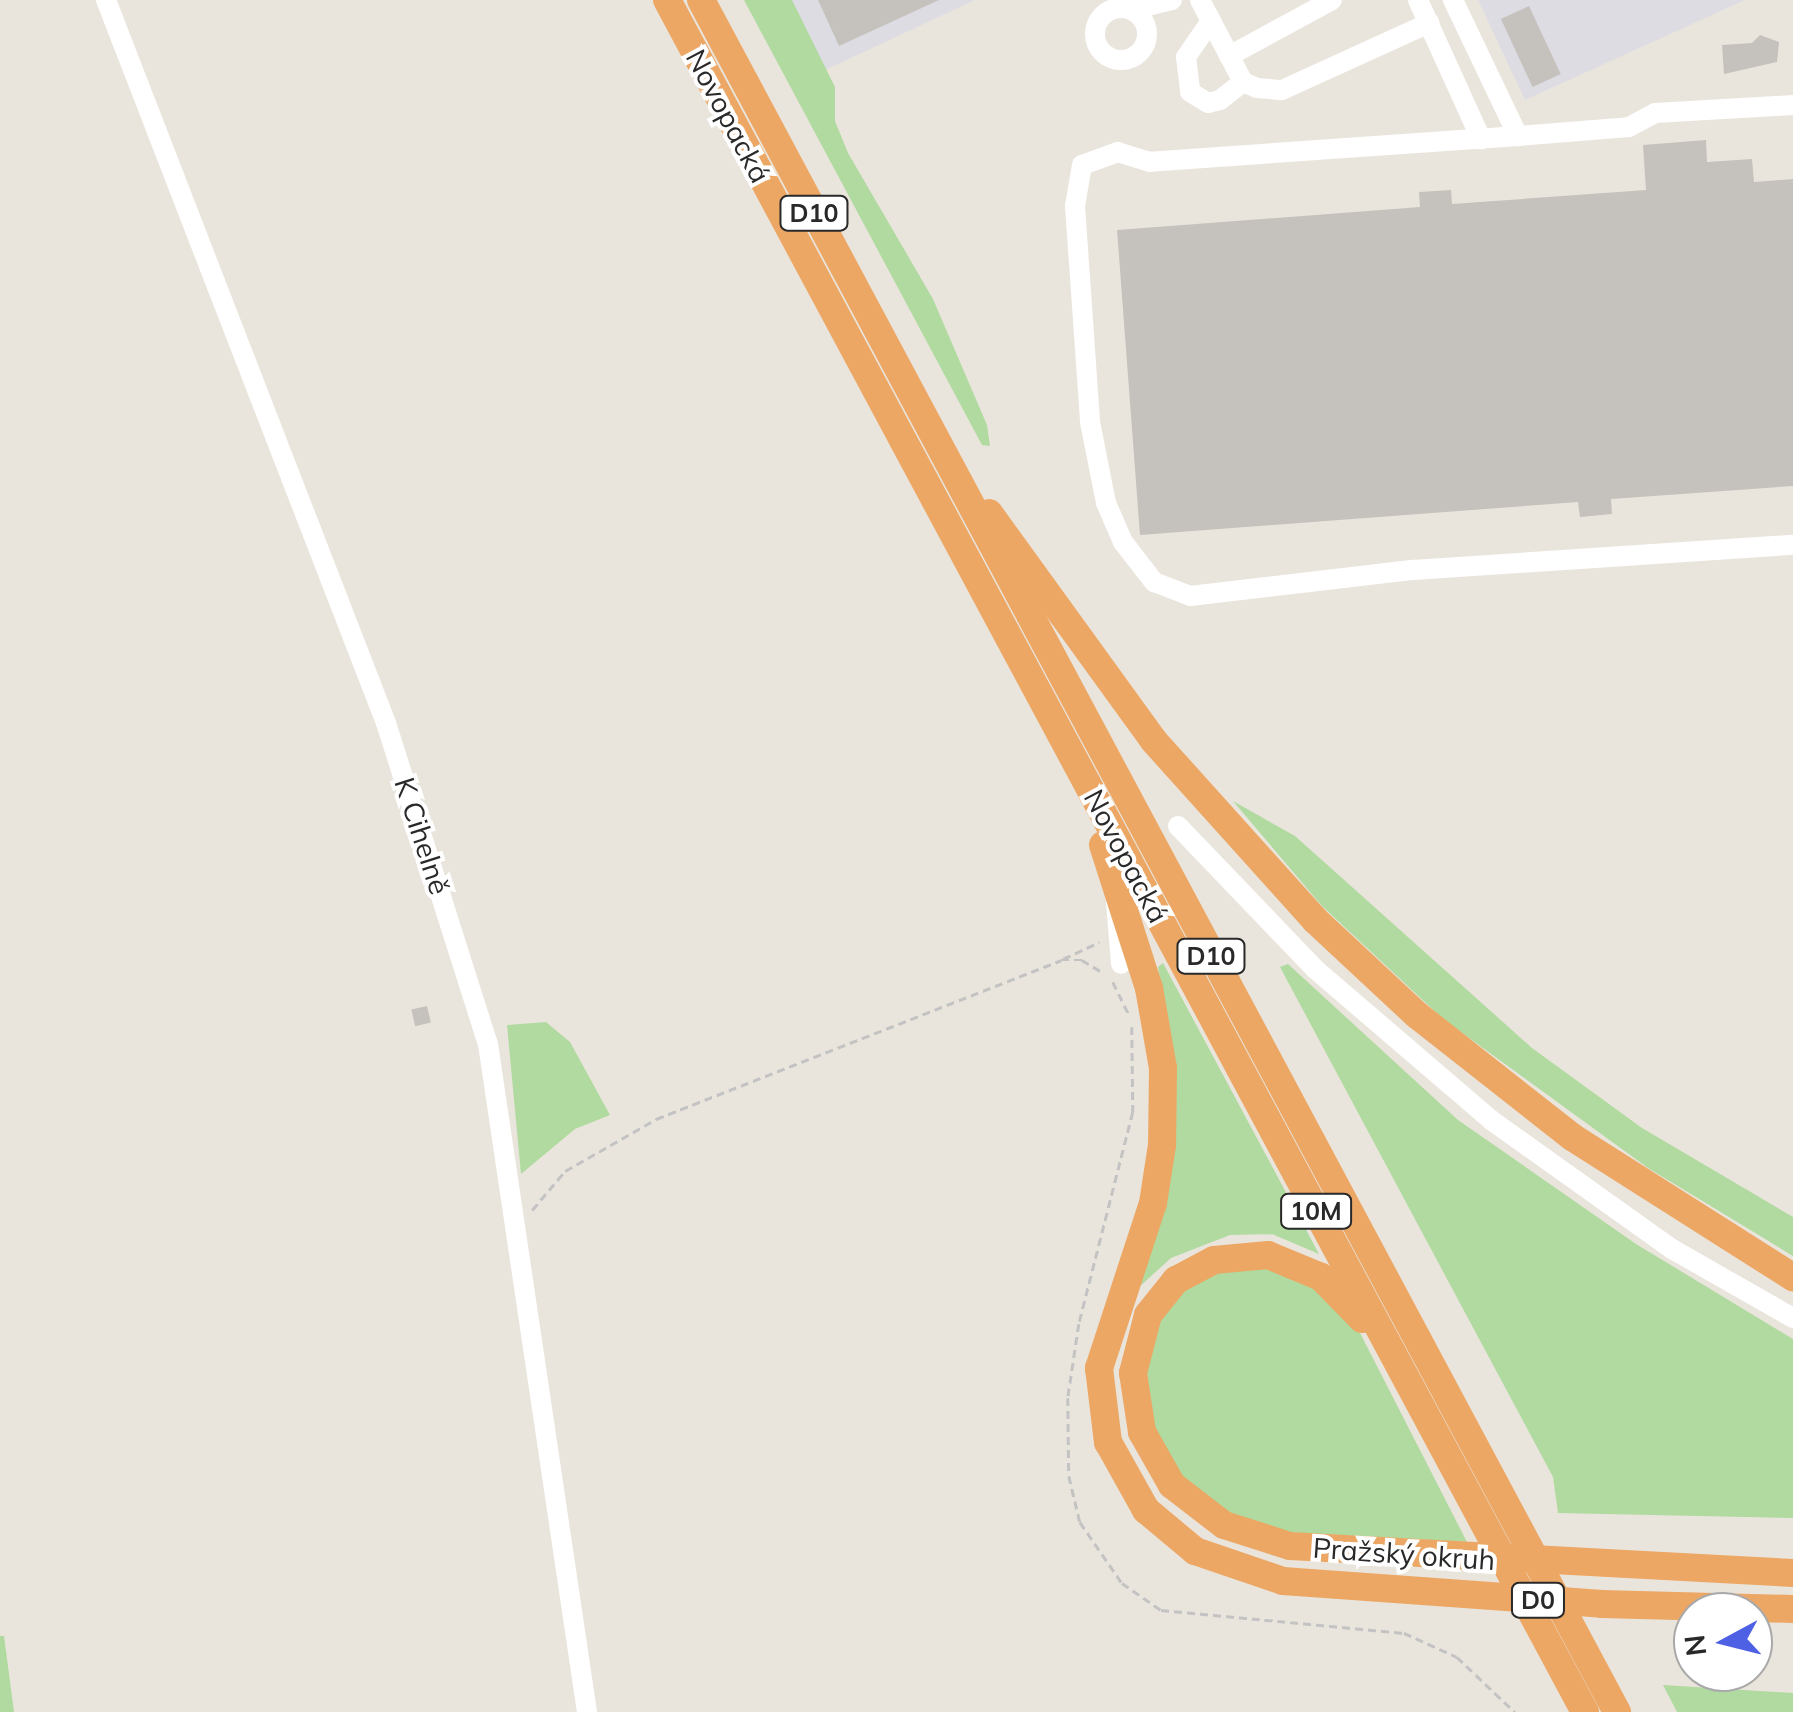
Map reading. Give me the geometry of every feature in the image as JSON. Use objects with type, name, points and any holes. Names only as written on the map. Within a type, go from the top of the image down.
[{"type":"highway","name":"Novopacká","points":[[667,0],[1585,1712]]},
{"type":"highway","name":"Novopacká","points":[[701,0],[1617,1712]]},
{"type":"highway","points":[[927,426],[1154,741],[1315,920],[1417,1015],[1572,1136],[1793,1277]]},
{"type":"highway","name":"Pražský okruh","points":[[1068,750],[1118,885],[1158,1030],[1164,1112],[1152,1203],[1102,1348],[1103,1423],[1120,1472],[1160,1524],[1211,1559],[1283,1582],[1602,1604],[1793,1610]]},
{"type":"highway","name":"Pražský okruh","points":[[1400,1368],[1331,1285],[1281,1258],[1214,1260],[1165,1290],[1148,1314],[1134,1359],[1142,1432],[1184,1497],[1255,1538],[1419,1557],[1793,1573]]},
{"type":"street","name":"K Cihelně","points":[[106,0],[386,723],[488,1044],[587,1712]]},
{"type":"street","points":[[1121,6],[1172,0]]},
{"type":"street","points":[[1200,0],[1243,82]]},
{"type":"street","points":[[1230,56],[1332,0]]},
{"type":"street","points":[[1418,0],[1481,139]]},
{"type":"street","points":[[1453,0],[1518,136]]},
{"type":"street","points":[[1211,21],[1186,57],[1190,92],[1198,100],[1220,100],[1243,82],[1282,90],[1429,23]]},
{"type":"street","points":[[1793,105],[1654,113],[1629,127],[1481,139],[1150,162],[1118,152],[1082,165],[1075,206],[1090,422],[1106,503],[1123,542],[1154,582],[1190,596],[1413,570],[1793,545]]},
{"type":"street","name":"D10","points":[[1178,826],[1315,969],[1490,1120],[1672,1249],[1793,1318]]},
{"type":"street","points":[[1118,885],[1114,924],[1121,964]]},
{"type":"path","points":[[518,1227],[565,1172],[656,1119],[1099,942]]},
{"type":"path","points":[[1061,960],[1094,966],[1120,990],[1134,1048],[1132,1112],[1079,1324],[1068,1398],[1072,1495],[1099,1555],[1122,1583],[1160,1610],[1404,1633],[1457,1657],[1515,1712]]},
{"type":"shaded area","points":[[788,0],[975,0],[821,72]]},
{"type":"shaded area","points":[[1478,0],[1745,0],[1525,100]]},
{"type":"green space","points":[[744,0],[792,0],[835,87],[835,121],[848,153],[933,299],[987,425],[990,446],[982,445]]},
{"type":"green space","points":[[1233,801],[1295,836],[1532,1048],[1642,1128],[1793,1217],[1793,1256],[1648,1168],[1443,1019],[1322,906]]},
{"type":"green space","points":[[1163,963],[1319,1254],[1272,1234],[1230,1235],[1171,1258],[1138,1288],[1175,1066],[1158,967]]},
{"type":"green space","points":[[1288,964],[1458,1120],[1636,1244],[1793,1339],[1793,1518],[1558,1513],[1553,1477],[1280,967]]},
{"type":"green space","points":[[546,1022],[570,1042],[610,1115],[575,1129],[521,1174],[507,1025]]},
{"type":"green space","points":[[1270,1266],[1315,1283],[1359,1331],[1467,1542],[1267,1531],[1224,1516],[1161,1456],[1143,1395],[1155,1319],[1207,1270]]},
{"type":"green space","points":[[0,1636],[4,1636],[14,1712],[0,1712]]},
{"type":"green space","points":[[1663,1685],[1673,1686],[1673,1692],[1793,1693],[1793,1712],[1677,1712]]},
{"type":"building","points":[[818,0],[939,0],[839,46]]},
{"type":"building","points":[[1529,6],[1561,74],[1533,87],[1501,19]]},
{"type":"building","points":[[1760,35],[1779,42],[1777,62],[1724,74],[1722,45],[1752,43]]},
{"type":"building","points":[[1706,140],[1707,162],[1752,159],[1754,182],[1793,179],[1793,486],[1611,499],[1612,514],[1580,517],[1578,502],[1140,535],[1117,230],[1420,207],[1419,192],[1451,190],[1452,204],[1646,190],[1643,145]]},
{"type":"building","points":[[427,1006],[431,1023],[415,1026],[411,1010]]}]
